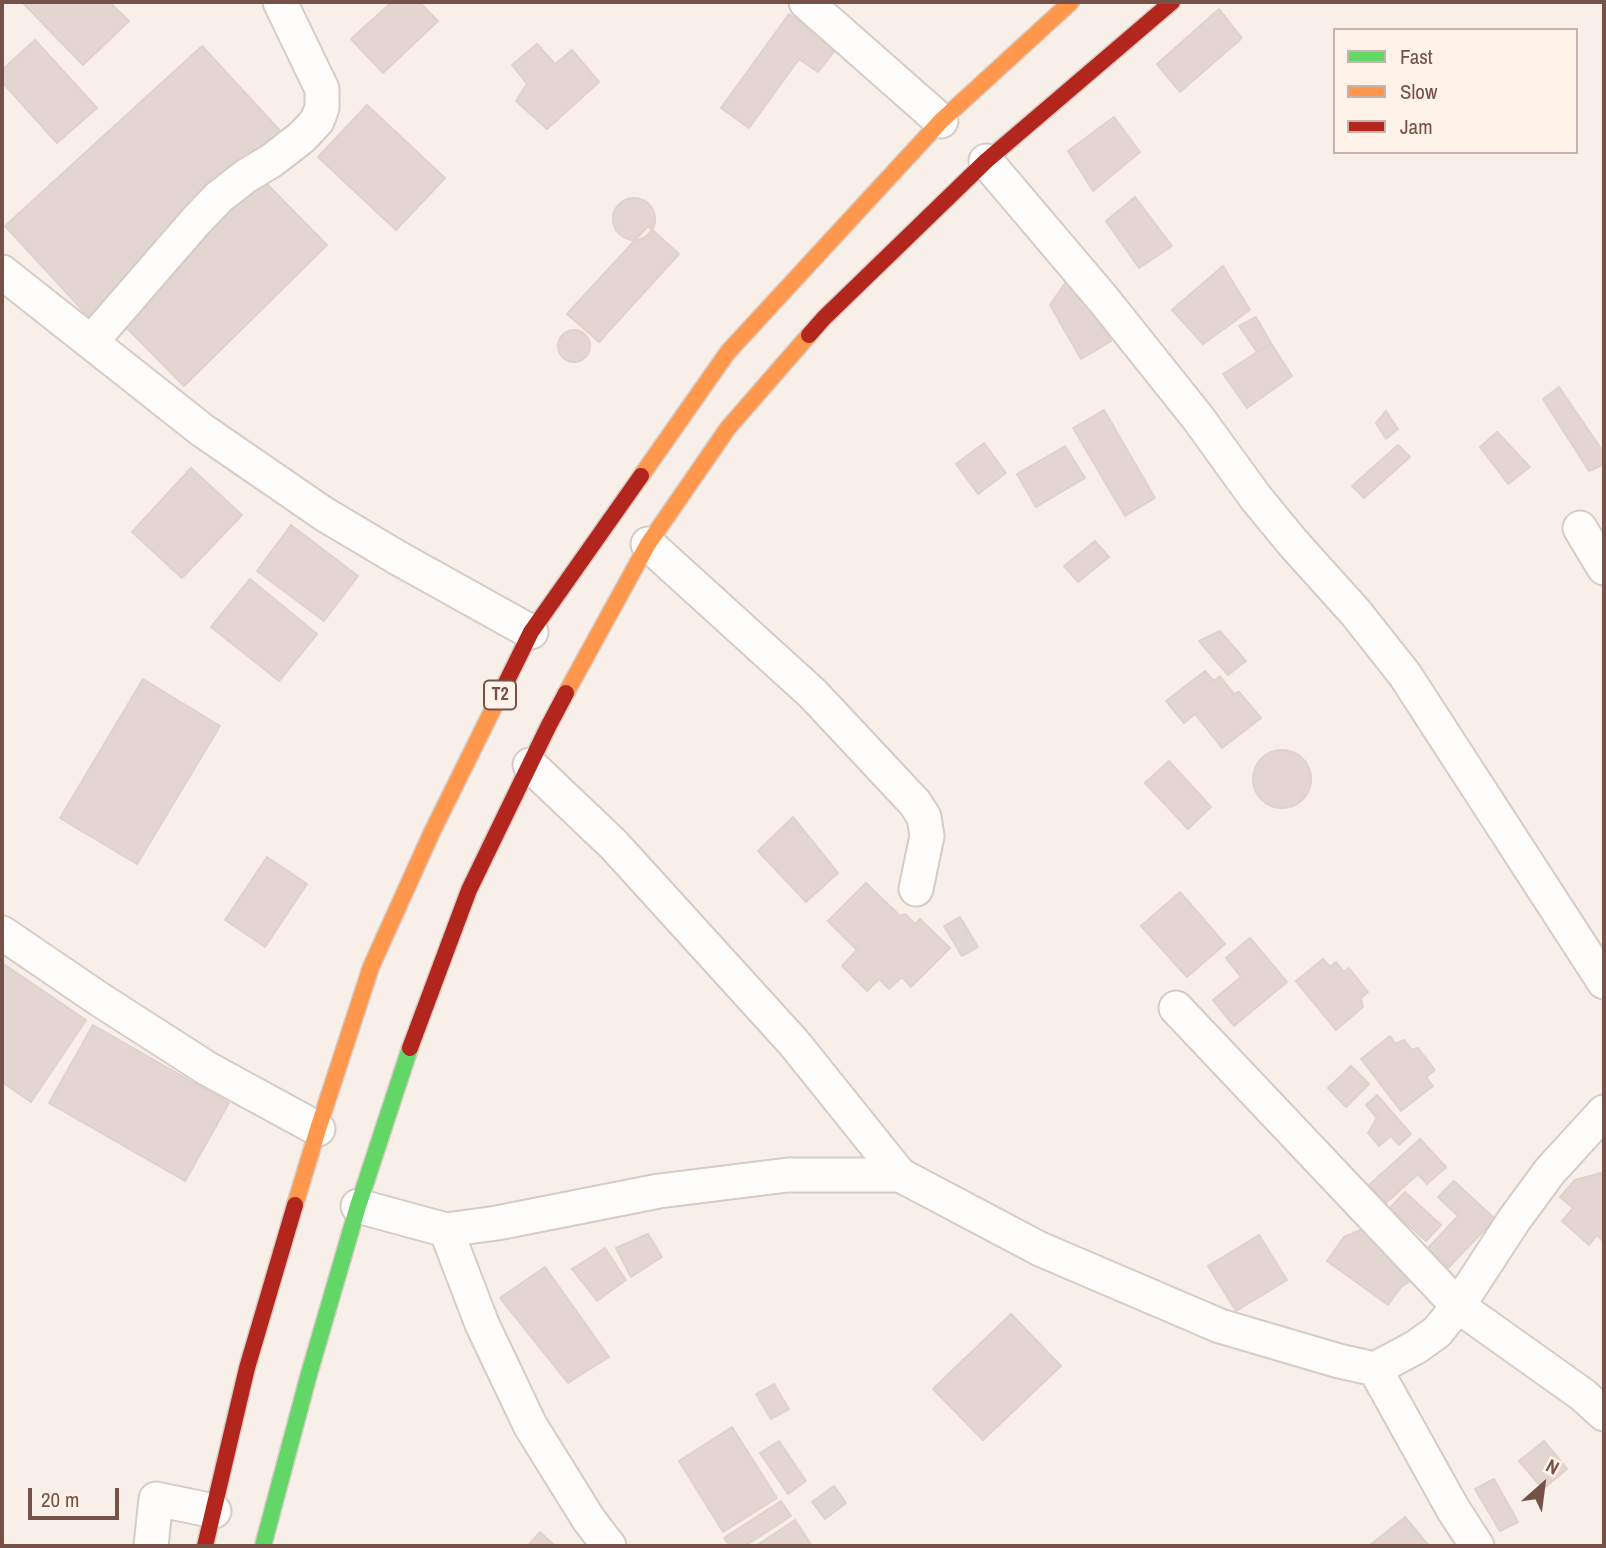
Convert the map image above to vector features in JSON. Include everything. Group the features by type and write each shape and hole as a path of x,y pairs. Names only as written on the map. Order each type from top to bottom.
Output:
{"main road":[{"name":"T2","path":"205,1546 247,1368 318,1129 371,967 432,832 531,632 728,352 941,121 1071,2"},
{"path":"262,1546 312,1361 358,1206 402,1071 469,890 548,727 649,544 728,428 824,318 986,161 1172,2"}],"street":[{"path":"91,342 219,197 292,145 317,121 322,108 321,89 280,2"},
{"path":"806,2 941,121"},
{"path":"986,161 1103,299 1198,418 1256,498 1356,613 1405,676 1604,982"},
{"path":"2,272 202,429 324,514 531,632"},
{"path":"1580,528 1604,568"},
{"path":"649,544 813,694 915,803 924,817 927,836 915,889"},
{"path":"530,765 614,845 785,1033 900,1175 1040,1249 1220,1326 1375,1369 1416,1347 1437,1332 1458,1306 1514,1220 1550,1171 1604,1112"},
{"path":"2,933 208,1069 318,1129"},
{"path":"1176,1008 1458,1306 1583,1395 1604,1414"},
{"path":"358,1206 446,1230 497,1223 672,1189 788,1175 900,1175"},
{"path":"446,1230 482,1324 530,1425 589,1520 609,1546"},
{"path":"1375,1369 1453,1509 1477,1546"},
{"path":"151,1546 156,1499 214,1511"}],"building":[{"path":"22,2 109,2 129,21 83,65"},
{"path":"392,2 419,2 438,21 383,73 351,39"},
{"path":"1219,9 1242,38 1180,92 1157,64"},
{"path":"789,14 837,48 818,72 799,59 749,128 721,108"},
{"path":"35,40 97,108 57,143 2,82 2,70"},
{"path":"537,44 555,64 572,50 599,82 547,129 516,101 527,84 512,65"},
{"path":"202,46 296,148 99,328 5,226"},
{"path":"367,105 445,178 396,230 318,157"},
{"path":"1114,117 1140,152 1093,191 1068,151"},
{"path":"258,175 327,245 184,386 114,315"},
{"path":"1135,197 1172,246 1139,268 1106,221"},
{"path":"634,198 649,204 655,219 649,234 634,240 619,234 613,219 619,204"},
{"path":"648,226 679,254 599,342 567,314"},
{"path":"1223,266 1250,310 1203,344 1172,310"},
{"path":"1072,273 1111,341 1081,359 1050,305"},
{"path":"1256,317 1271,343 1257,352 1239,326"},
{"path":"574,330 586,334 590,346 586,358 574,362 562,358 558,346 562,334"},
{"path":"1271,343 1292,376 1247,408 1223,374"},
{"path":"1559,387 1604,453 1604,464 1589,471 1543,399"},
{"path":"1104,410 1155,498 1125,516 1073,428"},
{"path":"1386,411 1398,429 1386,439 1376,423"},
{"path":"1497,432 1530,467 1508,484 1480,447"},
{"path":"984,443 1006,473 978,494 956,464"},
{"path":"1398,445 1410,457 1364,498 1352,486"},
{"path":"1065,446 1085,478 1036,507 1017,474"},
{"path":"191,468 242,515 182,578 132,532"},
{"path":"291,525 358,576 324,621 257,571"},
{"path":"1095,541 1109,557 1078,582 1064,566"},
{"path":"250,579 317,634 279,681 211,627"},
{"path":"1220,631 1246,661 1228,675 1199,641"},
{"path":"1205,671 1214,681 1220,676 1234,694 1239,692 1261,718 1222,748 1195,714 1184,723 1166,701"},
{"path":"143,679 220,726 137,864 60,818"},
{"path":"1282,750 1293,752 1306,763 1311,779 1309,790 1298,803 1282,808 1271,806 1258,795 1253,779 1255,768 1266,755"},
{"path":"1169,761 1211,807 1188,829 1145,783"},
{"path":"793,817 838,873 806,902 758,851"},
{"path":"267,857 307,884 265,947 225,920"},
{"path":"866,883 900,916 905,914 915,924 920,919 950,948 911,987 902,977 889,989 879,979 867,991 842,966 857,950 828,921"},
{"path":"1180,892 1225,944 1187,977 1141,926"},
{"path":"960,917 978,947 962,956 944,926"},
{"path":"1250,938 1287,982 1234,1026 1213,1000 1241,977 1226,958"},
{"path":"1323,959 1330,967 1336,962 1344,972 1349,968 1368,992 1361,998 1363,1007 1336,1030 1296,981"},
{"path":"2,963 86,1020 31,1102 2,1082"},
{"path":"93,1025 229,1103 185,1181 49,1103"},
{"path":"1390,1036 1395,1044 1404,1040 1412,1050 1418,1048 1435,1070 1426,1077 1433,1086 1401,1111 1361,1059"},
{"path":"1351,1066 1369,1084 1346,1107 1328,1088"},
{"path":"1377,1095 1411,1134 1399,1145 1391,1136 1379,1146 1368,1133 1377,1118 1366,1105"},
{"path":"1420,1139 1446,1167 1427,1184 1418,1174 1386,1203 1369,1185"},
{"path":"1601,1173 1604,1176 1604,1242 1597,1235 1589,1245 1562,1221 1573,1208 1560,1197 1575,1180"},
{"path":"1454,1181 1495,1219 1448,1268 1427,1249 1458,1216 1438,1197"},
{"path":"1405,1192 1441,1225 1426,1241 1390,1208"},
{"path":"1368,1227 1420,1275 1401,1287 1388,1305 1327,1261 1344,1237"},
{"path":"648,1234 662,1257 631,1277 616,1248"},
{"path":"1259,1235 1287,1280 1236,1311 1208,1266"},
{"path":"605,1248 626,1280 597,1301 572,1269"},
{"path":"545,1267 609,1357 568,1383 500,1298"},
{"path":"1011,1314 1061,1366 983,1440 933,1389"},
{"path":"774,1384 789,1409 771,1419 756,1394"},
{"path":"732,1427 777,1498 723,1532 679,1461"},
{"path":"779,1441 806,1481 788,1494 760,1453"},
{"path":"1544,1441 1567,1469 1543,1489 1519,1461"},
{"path":"1494,1479 1518,1522 1500,1531 1475,1489"},
{"path":"834,1486 846,1503 825,1519 812,1502"},
{"path":"781,1501 791,1516 745,1546 730,1546 724,1538"},
{"path":"1405,1517 1429,1546 1369,1546"},
{"path":"795,1520 812,1546 756,1546"},
{"path":"540,1532 555,1546 528,1546"}],"traffic: fast":[{"path":"263,1546 358,1206 410,1048"}],"traffic: slow":[{"path":"641,476 728,352 941,121 1071,2"},
{"path":"566,693 648,544 728,428 809,335"},
{"path":"295,1205 371,967 432,832 498,699"}],"traffic: jam":[{"path":"809,335 986,161 1172,2"},
{"path":"498,699 531,632 641,476"},
{"path":"410,1048 469,890 566,693"},
{"path":"205,1546 247,1368 295,1205"}]}
